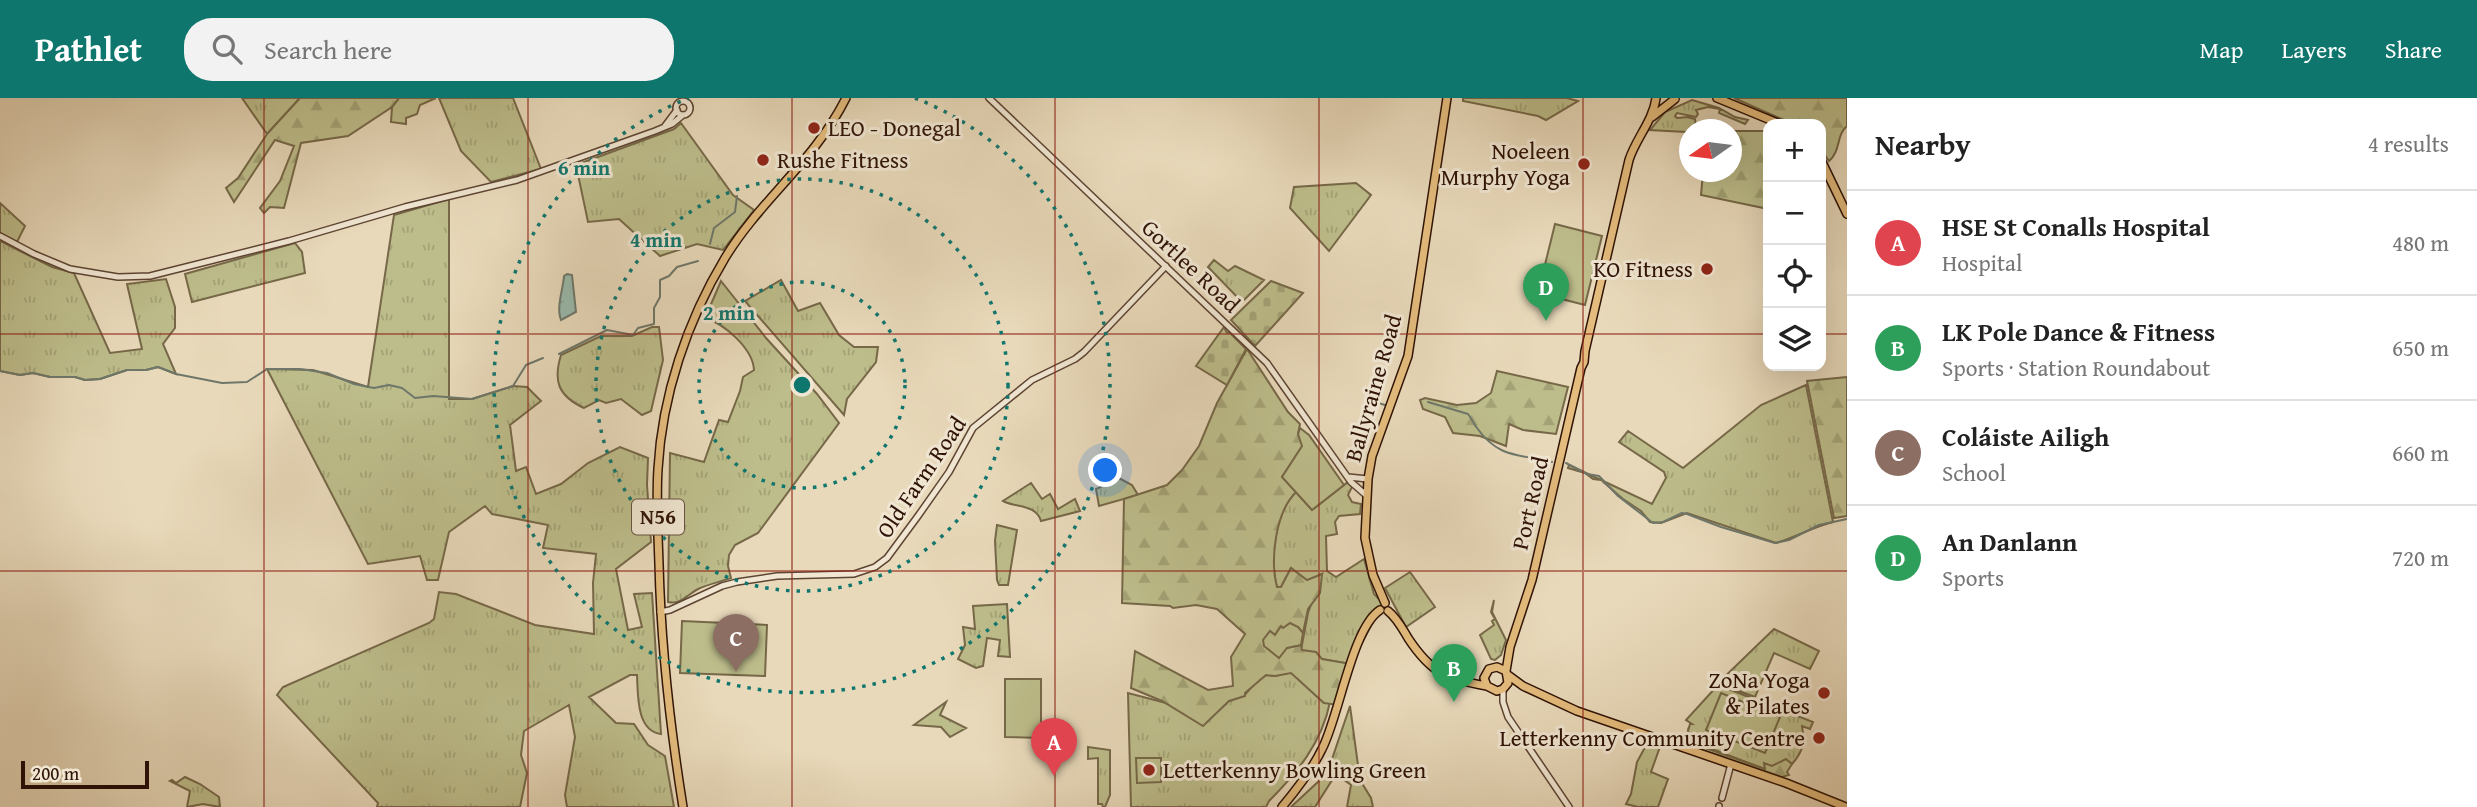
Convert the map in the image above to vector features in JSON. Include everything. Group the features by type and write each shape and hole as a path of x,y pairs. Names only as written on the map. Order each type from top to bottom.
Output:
{"main road":[{"name":"N56","path":"683,807 669,713 660,612 658,465 664,424 682,351 698,308 730,251 822,139 846,98"},
{"name":"Ballyraine Road","path":"1447,98 1408,356 1372,456 1366,495 1365,538 1384,608 1428,665 1446,677 1486,686"},
{"path":"1649,120 1656,98"},
{"path":"1664,98 1677,99"},
{"path":"1717,98 1768,119"},
{"path":"1649,120 1677,99"},
{"name":"Port Road","path":"1507,673 1510,647 1532,580 1582,354 1585,351 1629,160 1633,146 1649,120"},
{"path":"1826,170 1847,214"},
{"path":"1282,807 1323,748 1357,646 1366,627 1384,608"},
{"name":"Port Road","path":"1497,667 1510,647"},
{"path":"1465,681 1475,680 1489,669 1497,667 1523,686 1577,711 1845,805"},
{"path":"1505,687 1507,673"},
{"path":"1485,674 1486,686 1494,691 1523,686"}],"street":[{"name":"Gortlee Road","path":"989,98 1267,363 1348,477 1358,490 1366,495"},
{"path":"0,236 70,269 118,277 149,276 289,242 405,206 517,180 663,128 672,124 689,111 690,100 680,102 672,119 663,128"},
{"path":"677,110 683,115"},
{"name":"Old Farm Road","path":"660,612 737,582 777,576 854,574 875,567 887,558 918,516 949,472 973,428 1032,380 1084,352 1166,266"},
{"path":"1348,477 1368,479"},
{"path":"1505,687 1503,702 1508,717 1569,807"},
{"path":"1722,798 1731,764"}],"green space":[{"path":"242,98 300,98 267,134"},
{"path":"300,98 399,98 392,107 348,136 301,143 284,208 270,207 264,213 260,208 280,181 294,146 275,140 234,202 226,188 238,178 267,134"},
{"path":"399,98 436,98 420,105 417,114 406,118 406,124 391,122 392,107"},
{"path":"439,98 513,98 541,169 491,182 461,151"},
{"path":"1463,98 1567,98 1578,101 1546,120 1538,116 1463,101"},
{"path":"1734,98 1847,98 1847,126 1829,161 1826,157 1826,119 1782,119"},
{"path":"1692,100 1719,108 1735,117 1748,120 1745,124 1742,119 1733,119 1719,113 1720,109 1708,107 1696,110 1696,117 1677,113 1677,118 1695,119 1679,119 1679,132 1650,130 1665,112"},
{"path":"681,123 733,195 754,210 723,250 697,244 660,256 619,219 588,222 576,165 674,129"},
{"path":"1742,131 1763,131 1763,208 1701,195 1702,182 1742,182"},
{"path":"1356,183 1371,195 1329,251 1290,208 1294,187"},
{"path":"449,199 449,399 472,399 513,386 527,387 541,401 510,425 516,471 526,467 536,494 561,484 588,463 620,447 648,458 651,542 616,569 628,630 642,627 634,594 652,593 661,734 647,726 643,719 638,701 637,675 630,675 589,697 616,723 634,724 648,745 665,756 674,807 567,807 565,795 575,737 569,705 524,731 521,755 527,773 520,807 377,807 378,803 277,695 283,687 429,623 434,619 439,592 456,594 535,625 594,634 593,583 596,554 543,548 548,525 492,514 485,506 449,532 438,580 427,580 420,556 368,564 267,369 313,370 368,387 394,215"},
{"path":"0,203 25,226 17,242 0,233"},
{"path":"1555,224 1602,236 1585,305 1538,293"},
{"path":"0,241 52,267 74,273 110,353 142,349 127,284 166,279 175,307 175,328 163,344 176,374 158,367 127,370 100,379 85,380 0,371"},
{"path":"295,243 302,252 305,273 192,302 185,274"},
{"path":"1214,260 1228,271 1235,266 1264,280 1242,302 1208,267"},
{"path":"781,280 798,311 820,303 839,335 854,347 878,347 876,362 847,399 844,415 745,301"},
{"path":"721,281 839,423 758,533 735,545 729,555 731,578 698,589 681,601 673,603 668,602 670,453 704,462 719,420 728,422 743,377 754,370 749,354 737,338 705,318"},
{"path":"1271,281 1303,293 1255,346 1231,320"},
{"path":"652,327 659,327 663,360 651,411 642,415 621,399 606,403 599,400 584,408 563,393 558,380 561,355 601,336 632,336"},
{"path":"1224,327 1227,333 1246,349 1227,385 1196,366"},
{"path":"1247,349 1288,412 1300,424 1298,434 1303,446 1282,477 1296,492 1283,512 1276,537 1274,564 1277,587 1281,587 1291,568 1307,580 1322,574 1320,593 1308,609 1303,633 1298,627 1283,628 1275,635 1270,631 1287,648 1301,645 1302,650 1316,652 1322,659 1351,664 1339,705 1324,703 1291,673 1266,675 1245,693 1245,696 1229,701 1203,726 1162,701 1131,688 1135,651 1208,690 1233,686 1231,657 1245,634 1217,609 1196,605 1173,608 1122,603 1124,499 1167,485 1182,470 1199,446 1217,403"},
{"path":"1497,371 1568,387 1556,434 1523,430 1509,424 1506,446 1480,436 1453,433 1445,417 1423,409 1420,400 1425,398 1457,405 1476,403 1491,393"},
{"path":"1847,377 1847,516 1834,518 1807,381"},
{"path":"1806,385 1833,522 1776,543 1687,513 1661,523 1650,522 1641,511 1601,480 1652,504 1666,478 1664,472 1619,442 1628,431 1683,468 1761,405"},
{"path":"1300,428 1309,435 1344,485 1312,510 1282,477 1302,446 1298,434"},
{"path":"1569,465 1601,480 1568,468"},
{"path":"1115,476 1132,485 1138,495 1099,506 1096,489"},
{"path":"1348,482 1352,487 1348,495 1352,502 1361,504 1360,514 1339,516 1335,522 1337,534 1326,536 1327,571 1336,577 1364,559 1374,594 1383,603 1351,664 1321,659 1301,650 1308,613 1322,574 1307,581 1291,568 1281,587 1277,588 1274,564 1278,524 1296,492 1312,510"},
{"path":"1031,483 1042,499 1050,494 1058,509 1075,499 1080,511 1041,521 1030,509 1003,501"},
{"path":"997,525 1017,530 1008,585 999,585 997,580"},
{"path":"1410,572 1435,607 1406,627 1385,588"},
{"path":"1494,600 1492,612 1506,640 1501,655 1495,660 1491,659 1480,635 1494,625 1492,621 1495,619 1491,612"},
{"path":"1007,604 1010,657 998,656 1000,640 987,638 983,666 976,668 958,659 965,645 963,627 975,629 973,606"},
{"path":"682,621 767,625 765,676 680,673"},
{"path":"1290,623 1303,633 1301,645 1287,648 1279,658 1264,646 1263,640 1270,631 1275,635 1281,626 1283,628"},
{"path":"1774,629 1819,651 1810,669 1774,653 1755,697 1718,683"},
{"path":"1291,672 1324,703 1330,702 1315,743 1266,807 1131,807 1128,693 1166,703 1206,721 1229,701 1244,696 1266,675"},
{"path":"1005,679 1041,679 1041,738 1005,737"},
{"path":"1718,685 1813,722 1810,729 1802,726 1802,746 1792,764 1786,760 1767,770 1691,741 1688,731 1692,724 1686,720"},
{"path":"1721,693 1780,717 1765,753 1706,730"},
{"path":"946,702 940,715 966,728 950,737 941,727 914,725"},
{"path":"1350,706 1360,780 1371,798 1373,807 1347,807 1351,785 1336,774 1315,807 1291,807 1320,780 1332,759"},
{"path":"1688,731 1691,741 1697,745 1765,769 1764,763 1772,766 1786,759 1792,764 1787,772 1789,775 1782,777 1685,744"},
{"path":"1649,740 1661,744 1651,772 1668,779 1658,807 1626,804 1631,794 1637,762"},
{"path":"1088,747 1110,750 1110,795 1105,807 1098,804 1098,758 1088,759"},
{"name":"Letterkenny Bowling Green","path":"1136,758 1161,758 1161,782 1137,783"},
{"path":"185,777 219,797 220,807 203,804 187,807 190,791 170,781 176,783"}],"water":[{"path":"572,275 576,312 561,320 559,304 564,276"}],"waterway":[{"path":"710,244 714,228 735,212 737,196"},
{"path":"559,354 607,330 633,335 638,328 654,324 654,308 660,297 660,280 669,276 677,267 698,261"},
{"path":"0,371 85,380 100,379 127,370 158,367 176,374 222,383 247,382 267,369 300,369 327,373 354,384 374,388 389,385 402,388 415,398 433,396 472,399 513,386 526,365 543,358"},
{"path":"1366,399 1385,405"},
{"path":"1428,402 1468,414 1485,438 1502,450 1552,462"},
{"path":"1566,463 1587,474 1599,476 1618,496 1653,523 1663,522 1682,513 1775,543 1789,540 1819,525 1847,519"}],"place":[{"name":"LEO - Donegal","path":"814,128"},
{"name":"Rushe Fitness","path":"763,160"},
{"name":"Noeleen Murphy Yoga","path":"1584,164"},
{"name":"KO Fitness","path":"1707,269"},
{"name":"An Danlann","path":"1546,321"},
{"name":"Coláiste Ailigh","path":"736,672"},
{"name":"ZoNa Yoga & Pilates","path":"1824,693"},
{"name":"LK Pole Dance & Fitness","path":"1454,702"},
{"name":"Letterkenny Community Centre","path":"1819,738"},
{"name":"Letterkenny Bowling Green","path":"1149,770"},
{"name":"HSE St Conalls Hospital","path":"1054,776"}]}
